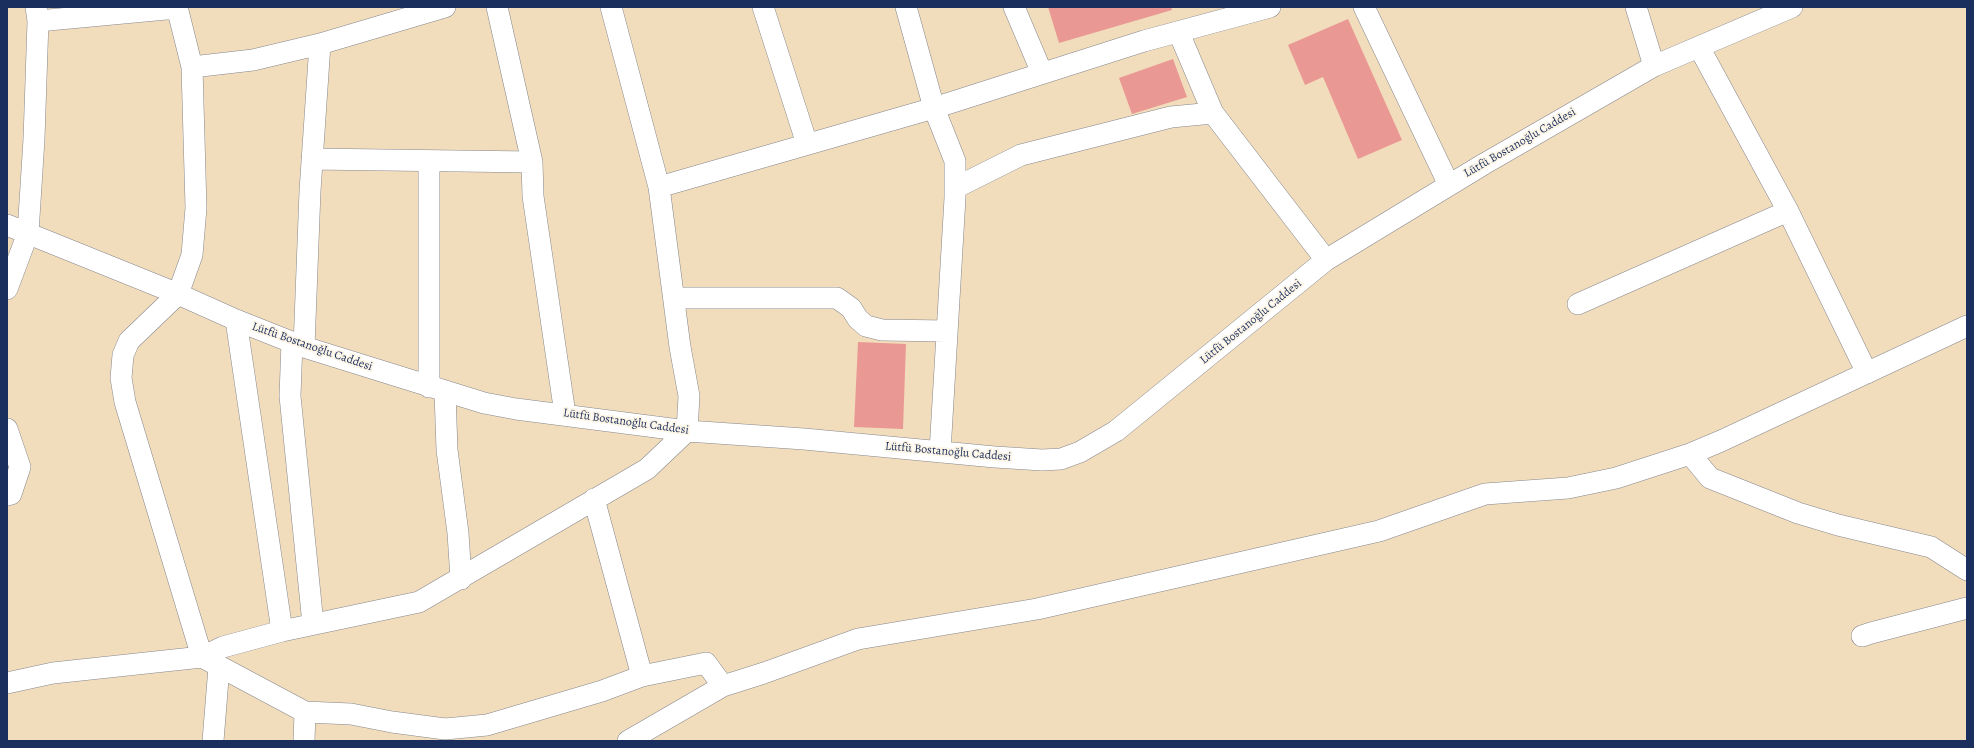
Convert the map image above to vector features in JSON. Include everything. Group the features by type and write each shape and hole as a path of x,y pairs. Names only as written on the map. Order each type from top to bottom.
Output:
{"street":[{"path":"7,289 28,233 34,139 37,14 177,7 192,67 196,208 192,255 178,294 129,341 123,355 121,378 125,402 210,662 213,741"},
{"path":"192,67 253,60 320,44 445,7"},
{"path":"497,7 532,162 533,196 565,414"},
{"path":"210,662 223,646 313,624 419,602 647,469 687,431 689,396 659,187 611,7"},
{"path":"763,7 807,144"},
{"path":"906,7 934,108 955,161 955,188 940,452"},
{"path":"1014,7 1042,73"},
{"path":"659,187 934,108 1144,42 1270,7"},
{"path":"1364,7 1449,185"},
{"path":"1636,7 1654,66"},
{"name":"Lütfü Bostanoğlu Caddesi","path":"7,225 178,294 236,320 298,345 484,403 516,409 565,414 687,431 804,439 1042,460 1061,458 1080,452 1096,444 1132,420 1326,260 1449,185 1654,66 1792,7"},
{"path":"1179,33 1213,113 1326,260"},
{"path":"313,624 290,396 298,345 320,44"},
{"path":"1699,47 1788,211 1867,373"},
{"path":"955,188 1021,155 1171,117 1213,113"},
{"path":"312,159 532,162"},
{"path":"429,161 437,389 458,533 461,578"},
{"path":"1578,304 1788,211"},
{"path":"674,298 837,298 851,308 858,319 866,326 882,330 947,331"},
{"path":"236,320 282,631"},
{"path":"628,741 723,686 764,673 858,639 1037,609 1379,531 1485,494 1568,488 1616,478 1690,454 1721,441 1967,326"},
{"path":"7,429 20,467 11,494 7,495"},
{"path":"1690,454 1710,478 1798,513 1838,525 1931,547 1967,570"},
{"path":"594,499 642,676"},
{"path":"1862,636 1967,608"},
{"path":"7,683 53,674 210,662 305,712 351,714 392,722 445,729 487,725 602,691 642,676 706,663 723,686"},
{"path":"304,741 305,712"}],"building":[{"path":"1048,7 1171,7 1172,10 1059,43"},
{"path":"1348,19 1402,140 1358,159 1323,77 1305,85 1288,45"},
{"path":"1173,59 1187,97 1132,114 1119,78"},
{"path":"858,342 906,344 903,429 854,427"}]}
